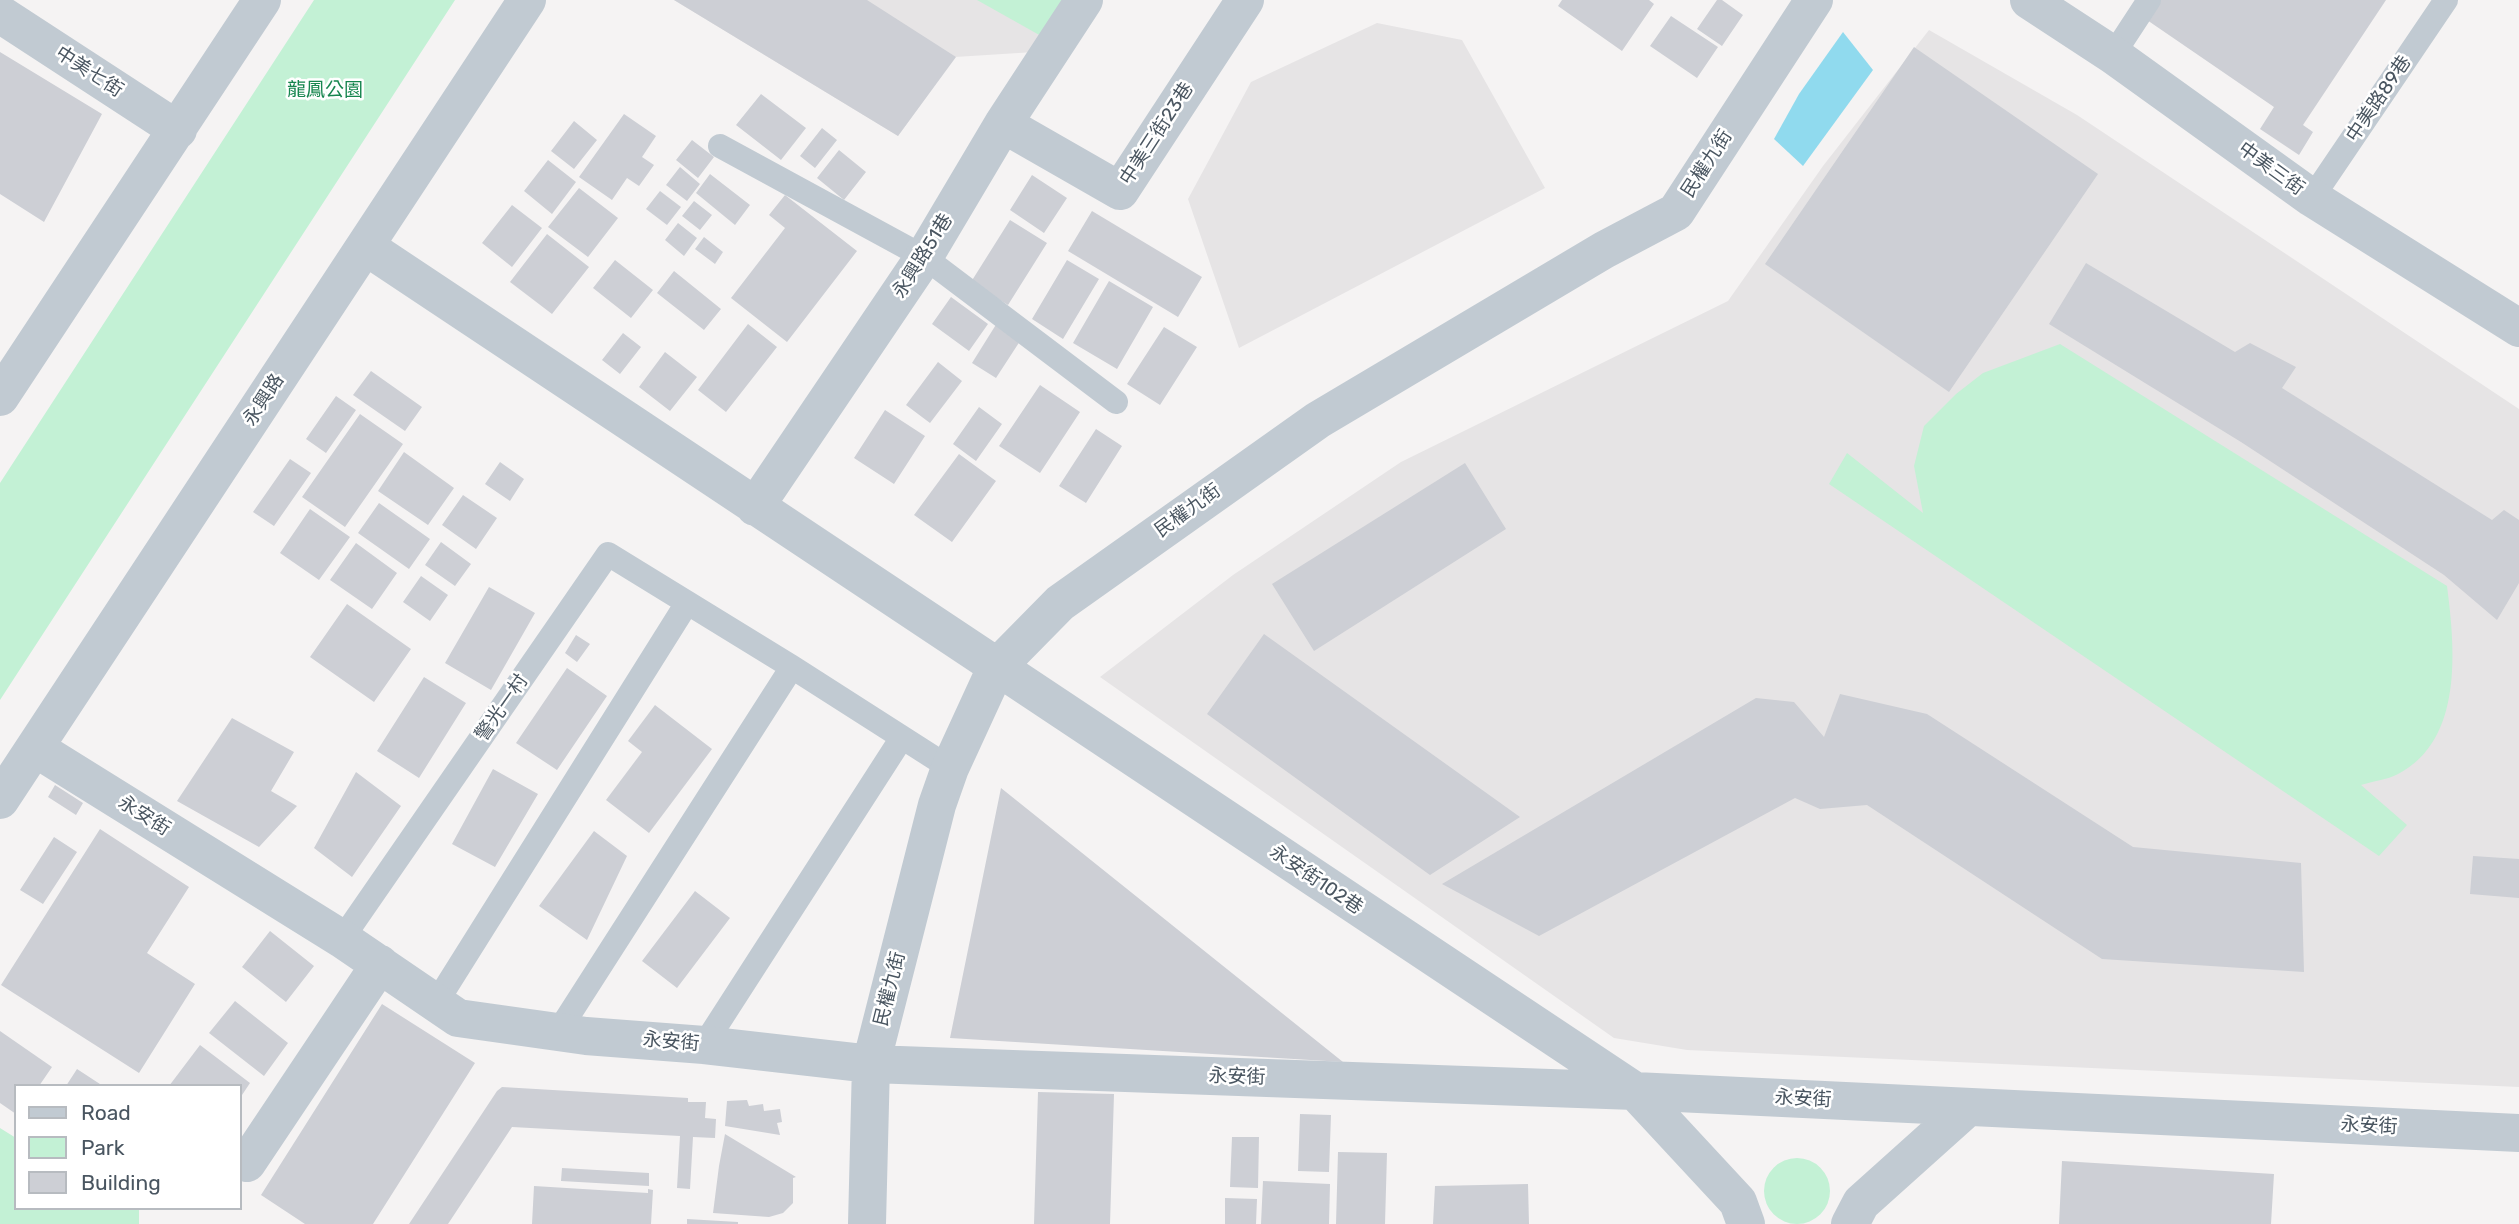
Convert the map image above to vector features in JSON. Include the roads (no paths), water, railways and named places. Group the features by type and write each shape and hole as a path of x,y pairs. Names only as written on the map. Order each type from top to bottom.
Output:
{"street":[{"path":"0,397 262,0"},
{"name":"永興路","path":"0,800 527,0"},
{"name":"永興路51巷","path":"755,507 924,257 1003,124 1084,0"},
{"name":"中美三街23巷","path":"1003,124 1120,191 1245,0"},
{"name":"民權九街","path":"867,1224 871,1064 937,805 950,768 996,668 1059,603 1318,420 1604,250 1676,212 1814,0"},
{"name":"中美三街","path":"2029,0 2113,55 2312,198 2519,328"},
{"name":"中美七街","path":"0,14 178,130"},
{"path":"365,246 996,668"},
{"name":"永安街102巷","path":"996,668 1636,1091 1738,1202 1746,1224"},
{"name":"永安街","path":"35,748 342,939 458,1018 558,1032 871,1064 1636,1091 2519,1133"},
{"path":"247,1163 380,964"},
{"path":"1850,1224 1861,1203 1968,1107"}],"lane":[{"path":"2113,55 2149,0"},
{"name":"中美路89巷","path":"2312,198 2446,0"},
{"path":"720,146 924,257 1115,402"},
{"name":"警光一村","path":"342,939 608,554 950,768"},
{"path":"436,1003 687,603"},
{"path":"558,1032 792,667"},
{"path":"704,1045 901,739"}],"water":[{"path":"1843,32 1873,70 1803,166 1774,139 1799,94"}],"park label":[{"name":"龍鳳公園","path":"325,91"}]}
